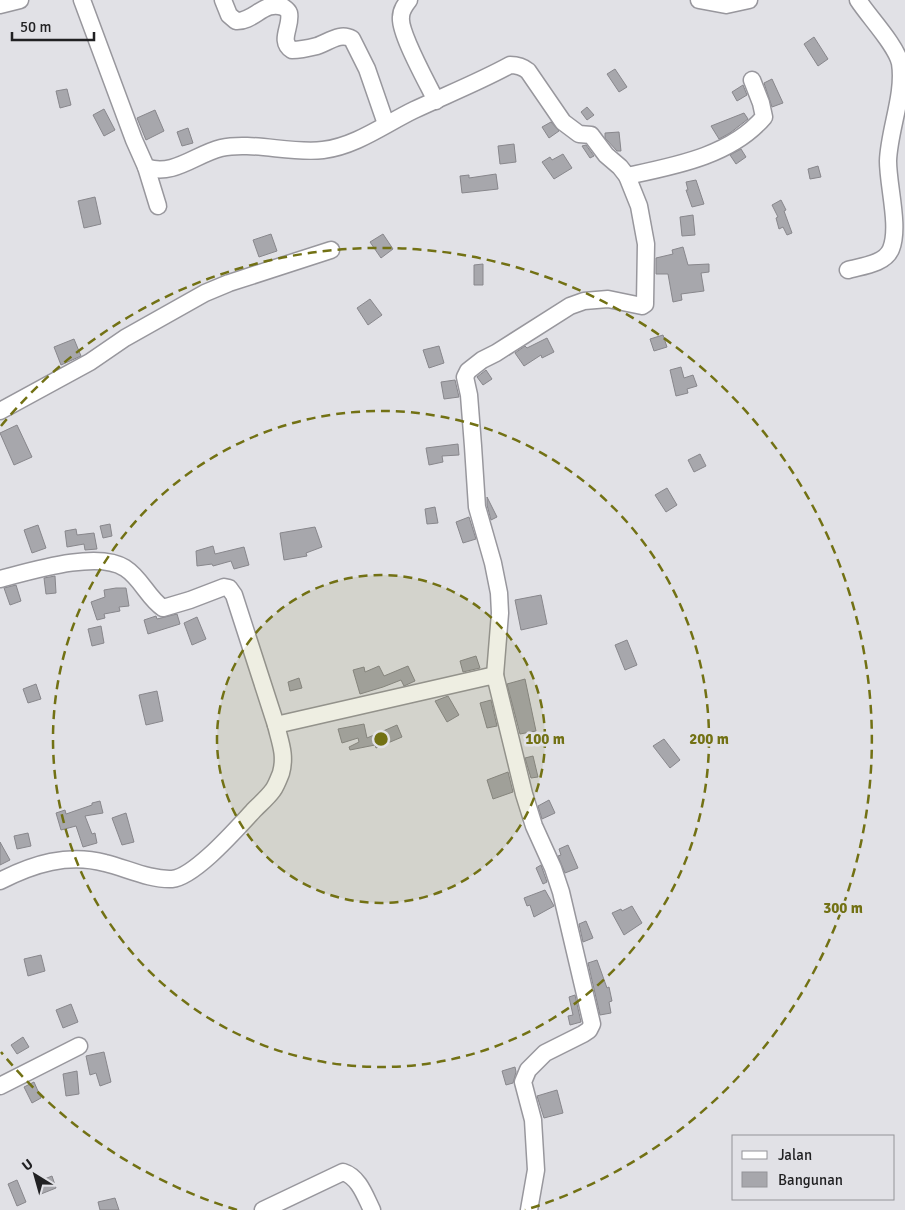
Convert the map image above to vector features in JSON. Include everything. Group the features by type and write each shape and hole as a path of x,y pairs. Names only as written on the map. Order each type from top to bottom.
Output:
{"street":[{"path":"0,5 20,0"},
{"path":"82,0 134,140 146,167 158,206"},
{"path":"223,0 230,17 236,21 244,20 266,6 276,4 285,8 289,15 286,41 287,46 292,50 318,46 342,36 352,39 367,70 386,124"},
{"path":"409,0 401,16 402,32 436,101"},
{"path":"698,0 726,5 749,0"},
{"path":"848,270 876,263 891,249 894,231 888,160 902,73 900,61 892,46 858,0"},
{"path":"146,167 159,170 170,168 214,150 232,146 308,151 339,147 510,65 521,66 528,71 563,122 579,134 591,135 606,155 627,176 639,206 646,244 646,304 642,306 608,299 584,301 570,306 482,360 468,370 465,377 469,395 477,507 493,563 499,593 500,614 495,675 524,794 534,826 553,868 560,892 592,1024 589,1030 583,1034 545,1053 528,1070 525,1076 523,1082 533,1120 536,1170 529,1210"},
{"path":"627,176 677,165 699,157 727,146 753,129 764,117 752,80"},
{"path":"0,411 90,362 125,338 205,293 229,283 331,250"},
{"path":"0,579 43,569 85,562 106,561 117,564 133,575 162,608 224,587 229,588 234,596 284,755 281,773 274,790 203,862 188,872 172,879 134,872 104,862 68,859 26,868 0,881"},
{"path":"276,725 495,675"},
{"path":"0,1086 79,1046"},
{"path":"263,1210 343,1172 351,1175 363,1192 372,1210"}],"building":[{"path":"814,37 828,59 818,66 804,44"},
{"path":"615,69 627,87 619,92 607,74"},
{"path":"772,79 783,103 772,107 764,83"},
{"path":"743,85 747,95 737,101 732,92"},
{"path":"67,89 71,105 60,108 56,91"},
{"path":"587,107 594,115 587,120 581,112"},
{"path":"104,109 115,130 104,136 93,115"},
{"path":"155,110 164,131 146,140 137,118"},
{"path":"744,113 748,119 719,139 711,126"},
{"path":"551,122 559,131 549,138 542,127"},
{"path":"188,128 193,143 182,146 177,132"},
{"path":"619,132 621,151 617,151 605,138 605,133"},
{"path":"514,144 516,162 500,164 498,146"},
{"path":"586,145 594,156 590,158 582,146"},
{"path":"741,149 746,157 736,164 730,155"},
{"path":"563,154 572,168 554,179 542,162 550,157 552,160"},
{"path":"818,166 821,177 810,179 808,169"},
{"path":"496,174 498,189 462,193 460,176 469,175 469,178"},
{"path":"696,180 704,204 692,207 686,190 688,190 686,182"},
{"path":"95,197 101,224 84,228 78,201"},
{"path":"781,200 786,210 784,211 792,233 787,235 783,227 779,229 776,218 778,217 772,205"},
{"path":"693,215 695,235 682,236 680,217"},
{"path":"271,234 277,251 259,257 253,240"},
{"path":"383,234 393,249 381,258 370,242"},
{"path":"683,247 688,265 709,264 709,272 701,273 704,291 681,294 682,300 673,302 668,274 656,274 656,258 673,254 672,250"},
{"path":"483,264 483,285 474,285 474,265"},
{"path":"370,299 382,315 368,325 357,308"},
{"path":"663,335 667,347 654,351 650,339"},
{"path":"547,338 554,352 542,358 541,355 524,366 515,353 525,346 527,348"},
{"path":"74,339 81,356 61,365 54,347"},
{"path":"439,346 444,363 429,368 423,350"},
{"path":"681,367 684,378 693,375 697,386 687,389 688,393 676,396 670,370"},
{"path":"486,370 492,379 483,385 477,377"},
{"path":"455,380 459,397 444,399 441,382"},
{"path":"17,425 32,457 14,465 0,433"},
{"path":"458,444 459,455 442,456 443,462 429,465 426,448"},
{"path":"700,454 706,466 694,472 688,460"},
{"path":"667,488 677,505 666,512 655,495"},
{"path":"487,497 497,517 491,520 487,505"},
{"path":"435,507 438,523 427,524 425,509"},
{"path":"469,517 476,539 463,543 456,522"},
{"path":"110,524 112,536 103,538 100,526"},
{"path":"38,525 46,548 32,553 24,530"},
{"path":"315,527 322,547 306,553 307,556 284,560 280,533"},
{"path":"76,529 77,535 94,533 97,549 85,550 84,544 67,547 65,531"},
{"path":"213,546 215,554 244,547 249,565 234,569 231,561 213,566 212,564 197,566 196,551"},
{"path":"55,576 56,593 46,594 44,578"},
{"path":"16,585 21,601 10,605 4,588"},
{"path":"126,588 129,606 119,607 120,611 104,614 105,618 97,620 91,602 105,597 104,590"},
{"path":"541,595 547,624 521,630 515,600"},
{"path":"177,614 180,624 148,634 144,620 156,616 157,619"},
{"path":"197,617 206,639 192,645 184,623"},
{"path":"101,626 104,643 92,646 88,629"},
{"path":"627,640 637,665 625,670 615,645"},
{"path":"476,656 480,668 463,672 460,661"},
{"path":"379,666 384,676 408,666 415,681 404,686 401,680 360,694 353,670 364,667 365,672"},
{"path":"299,678 302,688 290,691 288,682"},
{"path":"525,679 536,731 520,734 507,684"},
{"path":"36,684 41,699 28,703 23,689"},
{"path":"157,691 163,721 146,725 139,695"},
{"path":"448,696 459,715 447,722 435,701"},
{"path":"491,700 497,726 487,728 480,703"},
{"path":"364,724 367,738 397,725 402,737 376,748 375,745 350,750 349,747 359,742 358,738 342,743 338,729"},
{"path":"664,739 680,760 670,768 653,746"},
{"path":"533,756 538,777 531,778 525,758"},
{"path":"508,772 513,792 493,799 487,780"},
{"path":"549,800 555,813 542,819 538,806"},
{"path":"100,801 103,813 85,816 92,834 95,833 97,843 83,847 76,826 61,830 56,813 65,810 66,814"},
{"path":"126,813 134,842 122,845 112,818"},
{"path":"28,833 31,846 17,849 14,836"},
{"path":"0,842 10,860 0,865"},
{"path":"568,845 578,868 565,873 558,856 561,855 559,849"},
{"path":"541,865 547,882 543,884 536,868"},
{"path":"545,890 554,906 534,917 530,905 527,906 524,898"},
{"path":"632,906 642,923 624,935 612,913"},
{"path":"586,921 593,938 583,942 579,924"},
{"path":"41,955 45,971 28,976 24,959"},
{"path":"597,960 607,988 609,987 612,1001 609,1002 611,1013 600,1015 588,963"},
{"path":"575,995 581,1022 570,1025 568,1016 573,1015 569,997"},
{"path":"71,1004 78,1022 63,1028 56,1010"},
{"path":"23,1037 29,1047 17,1054 11,1045"},
{"path":"104,1052 111,1082 100,1086 96,1073 90,1075 86,1056"},
{"path":"515,1067 516,1072 513,1083 506,1085 502,1071"},
{"path":"77,1071 79,1094 66,1096 63,1074"},
{"path":"34,1082 41,1098 32,1103 24,1087"},
{"path":"557,1090 563,1113 544,1118 537,1096"},
{"path":"52,1176 56,1188 41,1194 37,1182"},
{"path":"17,1180 26,1202 17,1206 8,1184"},
{"path":"115,1198 119,1210 100,1210 98,1202"}]}
